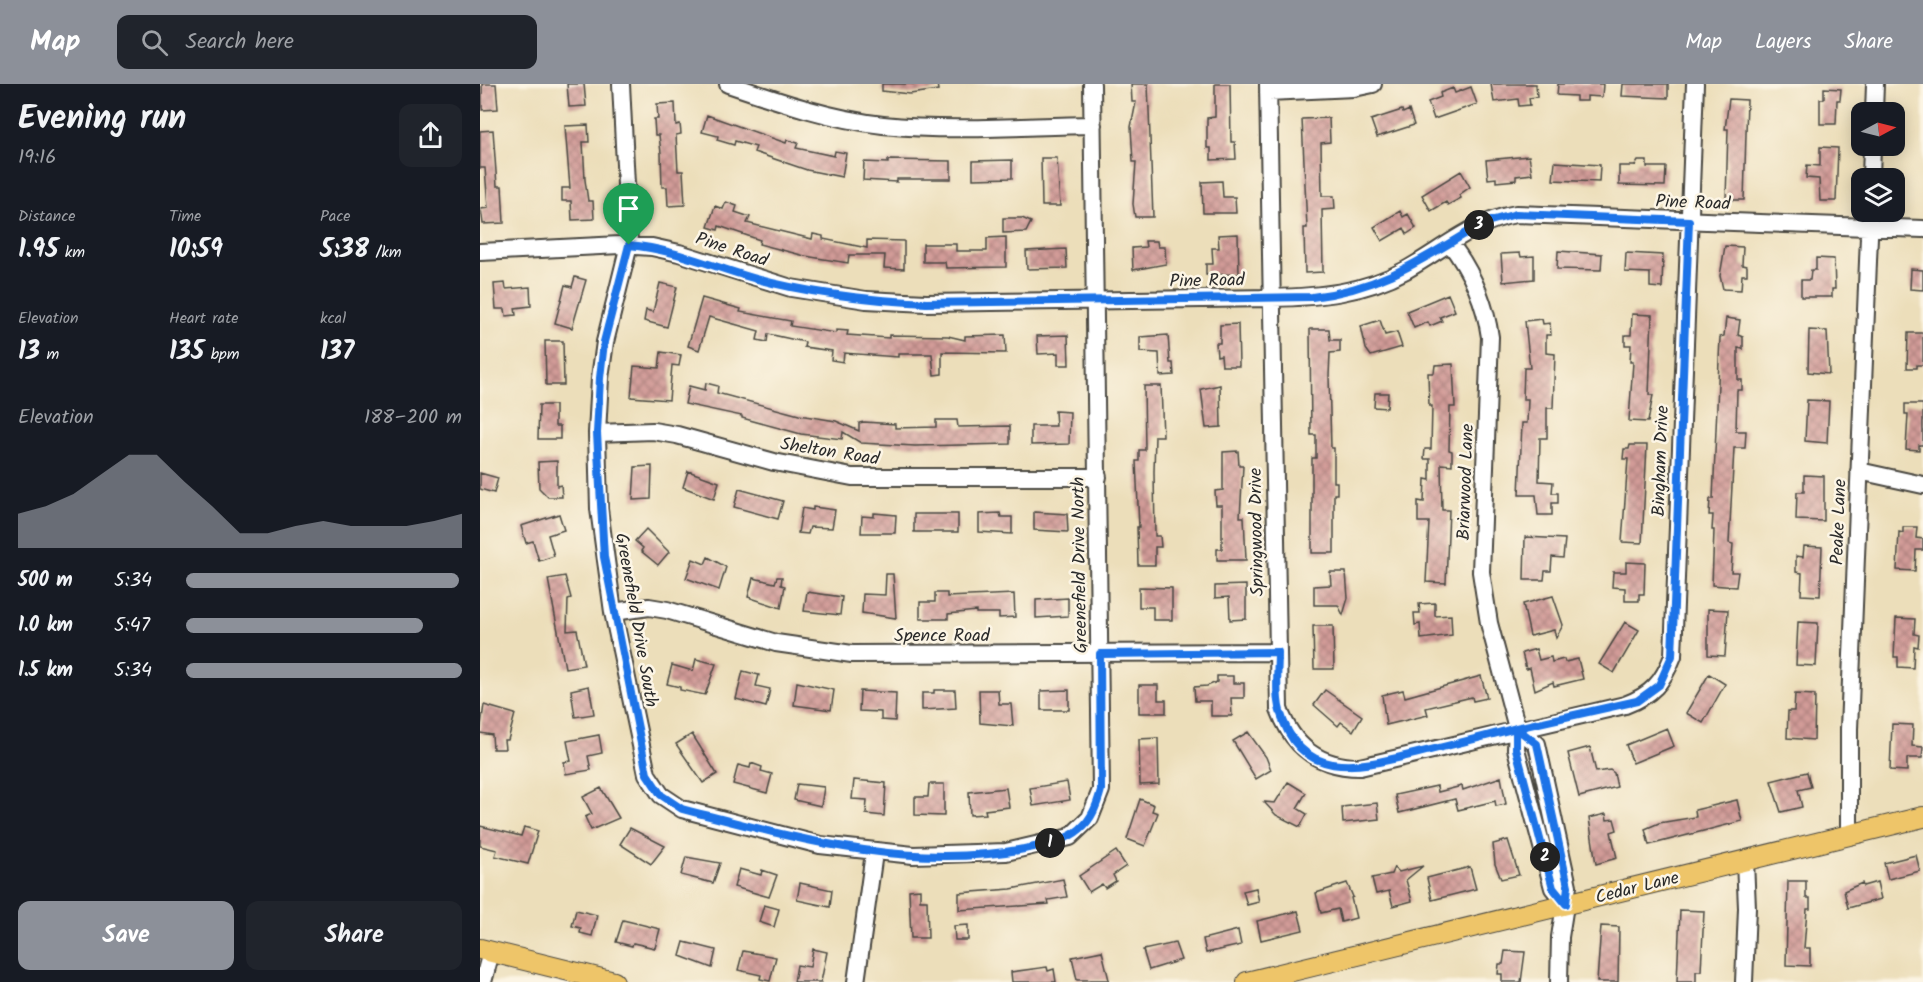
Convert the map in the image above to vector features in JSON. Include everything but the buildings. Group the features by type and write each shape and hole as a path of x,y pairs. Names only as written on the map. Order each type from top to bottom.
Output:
{"main road":[{"name":"Cedar Lane","path":"1247,982 1923,817"},
{"path":"485,950 614,982"}],"street":[{"name":"Greenefield Drive South","path":"621,84 629,245 604,342 597,433 599,509 612,612 647,774 661,795 682,809 820,845 874,853"},
{"path":"728,84 786,104 881,124 916,127 1093,125"},
{"name":"Greenefield Drive North","path":"874,853 913,855 1006,852 1070,837 1081,829 1097,806 1101,790 1092,84"},
{"path":"1268,88 1354,88 1373,84"},
{"name":"Bingham Drive","path":"1516,728 1637,701 1659,685 1672,656 1695,84"},
{"path":"1874,102 1875,84"},
{"name":"Springwood Drive","path":"1268,88 1279,709 1285,726 1304,749 1330,764 1360,767 1516,728"},
{"name":"Pine Road","path":"480,252 629,245 679,253 751,278 791,288 866,300 926,303 1272,298 1312,297 1365,287 1406,270 1483,223 1516,214 1689,221 1851,220"},
{"name":"Peake Lane","path":"1849,835 1849,729 1870,222"},
{"name":"Pine Road","path":"1882,222 1923,229"},
{"name":"Briarwood Lane","path":"1450,243 1473,279 1487,316 1490,337 1481,572 1485,606 1516,728"},
{"name":"Shelton Road","path":"597,433 653,431 677,435 774,462 852,477 1098,477"},
{"path":"1859,471 1923,485"},
{"name":"Spence Road","path":"612,612 640,607 667,610 776,643 852,654 1278,652"},
{"path":"1516,728 1537,744 1568,886 1560,937 1559,982"},
{"path":"856,982 874,853"},
{"path":"1744,982 1748,908 1745,861"},
{"path":"483,982 485,950"}],"route":[{"path":"629,245 604,342 597,433 599,509 612,612 641,753 653,787 672,804 682,809 820,845 874,853 981,855 1043,845 1070,837 1090,819 1097,806 1101,790 1100,654 1278,652 1279,709 1285,726 1293,739 1304,749 1330,764 1360,767 1516,728 1537,744 1568,886 1566,904 1553,888 1516,749 1516,728 1637,701 1659,685 1667,671 1672,656 1689,221 1516,214 1497,217 1483,223 1406,270 1386,279 1339,294 1312,297 926,303 866,300 791,288 751,278 679,253 629,245"}]}
